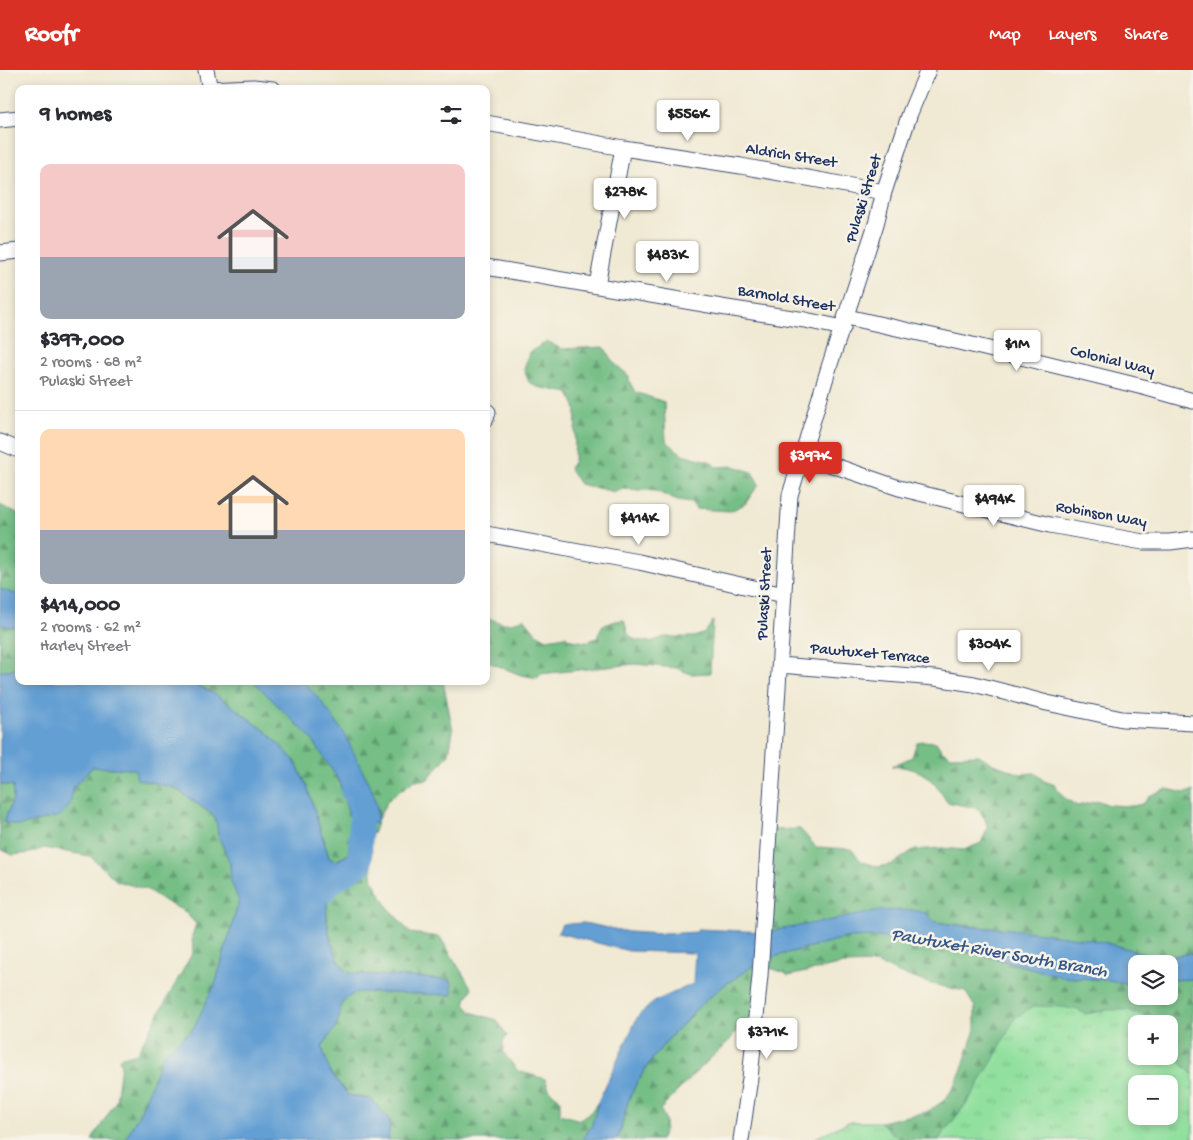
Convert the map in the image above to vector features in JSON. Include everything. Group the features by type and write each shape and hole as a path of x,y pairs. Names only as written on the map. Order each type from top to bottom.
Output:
{"street":[{"path":"206,70 209,85"},
{"name":"Pulaski Street","path":"741,1140 750,1078 760,976 790,495 876,224 884,192 910,113 928,70"},
{"path":"0,120 15,118"},
{"name":"Aldrich Street","path":"490,124 884,192"},
{"path":"597,286 623,148"},
{"path":"0,253 15,251"},
{"name":"Barnold Street","path":"490,268 805,320 845,322"},
{"name":"Colonial Way","path":"845,322 973,345 1193,401"},
{"path":"0,442 15,448"},
{"name":"Robinson Way","path":"803,455 899,488 1050,525 1144,542 1170,542 1193,539"},
{"path":"490,535 639,562 784,595"},
{"name":"Pawtuxet Terrace","path":"780,665 935,678 974,684 1047,703 1122,719 1193,723"}],"green space":[{"path":"547,341 561,349 604,347 614,363 629,376 629,381 635,392 664,402 666,441 682,454 712,462 715,467 734,466 752,472 759,484 745,504 730,511 696,509 692,503 677,501 656,491 623,489 615,492 580,484 569,468 574,461 576,413 569,393 537,387 529,382 524,370 529,353"},
{"path":"0,505 15,513 15,594 0,589"},
{"path":"490,618 505,623 524,618 536,633 547,639 565,636 571,640 586,642 597,638 602,626 616,621 624,620 628,634 635,640 651,642 664,637 694,637 705,633 713,621 710,673 691,674 676,668 635,664 540,674 538,678 521,675 490,663"},
{"path":"0,625 15,627 15,669 0,671"},
{"path":"197,685 257,685 311,737 339,781 350,818 366,824 377,823 373,834 355,829 350,833 348,852 350,853 335,861 329,858 307,786 294,760 268,733 218,696"},
{"path":"305,685 444,685 453,731 449,754 427,780 415,780 388,800 377,821 377,808"},
{"path":"917,742 936,742 942,751 951,756 979,755 991,763 1021,774 1035,773 1044,781 1055,785 1062,796 1077,806 1099,801 1109,805 1132,806 1143,804 1151,795 1167,789 1185,793 1193,791 1193,953 1178,955 1149,955 1100,941 935,922 926,913 767,932 771,830 800,829 816,847 851,849 861,861 878,867 893,864 913,850 942,848 964,850 981,843 988,828 985,819 977,808 947,802 936,786 925,775 911,769 892,766 912,757"},
{"path":"92,767 135,769 137,779 175,788 213,815 217,824 218,835 230,863 231,881 239,901 216,982 193,1029 163,1054 143,1106 125,1140 92,1140 116,1101 121,1065 119,1058 137,1053 193,952 192,936 196,924 184,911 148,890 117,881 90,856 44,848 30,853 13,855 0,849 0,784 13,786 13,799 4,822 70,805 72,788"},
{"path":"363,859 371,862 373,881 388,907 410,933 440,937 472,989 465,1004 471,1012 497,1020 507,1036 503,1041 503,1052 518,1071 545,1079 550,1091 560,1099 560,1114 580,1120 590,1113 598,1102 592,1125 582,1140 388,1140 390,1121 371,1099 348,1095 330,1072 322,1047 334,1030 343,1002 347,998 360,992 453,995 451,980 348,973 342,965 336,955 329,930 327,904 329,893 334,884 344,874"},
{"path":"880,937 976,953 1063,977 1109,980 1128,984 1128,1005 1178,1005 1178,980 1193,979 1193,1075 1178,1060 1178,1015 1137,1015 1120,1011 1101,1011 1085,1014 1078,1010 993,1060 969,1100 938,1140 900,1140 880,1122 927,1112 945,1100 955,1085 962,1069 975,1029 975,1007 965,991 932,984 901,974 876,963 843,964 788,976 785,973 761,965 757,1013 739,1026 730,1040 660,1110 664,1117 665,1125 664,1133 660,1140 617,1140 629,1099 648,1064 665,1043 692,1016 693,1012 723,986 762,960 844,938"},
{"path":"1033,1006 1063,1007 1078,1010 1085,1014 1108,1010 1129,1010 1142,1015 1128,1015 1128,1065 1178,1065 1178,1060 1193,1075 1193,1140 938,1140 969,1100 1015,1018"},
{"path":"848,1122 880,1122 900,1140 811,1140"}],"water":[{"path":"0,589 15,594 15,627 0,625"},
{"path":"15,669 15,685 197,685 218,696 268,733 294,760 307,786 329,858 335,861 356,852 364,854 363,859 337,880 329,893 327,917 329,930 336,956 342,966 348,973 451,980 453,995 360,992 352,995 344,1001 336,1026 322,1047 330,1072 348,1095 371,1099 390,1121 388,1140 125,1140 143,1106 163,1054 193,1029 216,982 239,901 231,881 230,863 218,835 217,824 213,815 175,788 137,779 135,769 92,767 73,788 70,805 60,816 19,826 4,822 13,799 13,786 0,784 0,671"},
{"path":"257,685 307,685 321,701 344,733 373,792 377,808 377,823 366,824 350,818 339,781 311,738"},
{"name":"Pawtuxet River South Branch","path":"912,910 926,913 935,922 971,927 1012,929 1100,941 1149,955 1128,955 1128,984 1109,980 1063,977 976,953 880,937 844,938 762,960 723,986 693,1012 648,1064 629,1099 617,1140 582,1140 592,1125 598,1102 638,1016 655,1001 693,984 695,953 629,951 558,933 562,924 584,923 629,932 661,934 697,932 698,929 767,932 880,911"},
{"path":"1193,953 1193,979 1178,980 1178,955"}],"waterway":[{"path":"325,891 327,885 360,864 361,806 353,792"}]}
